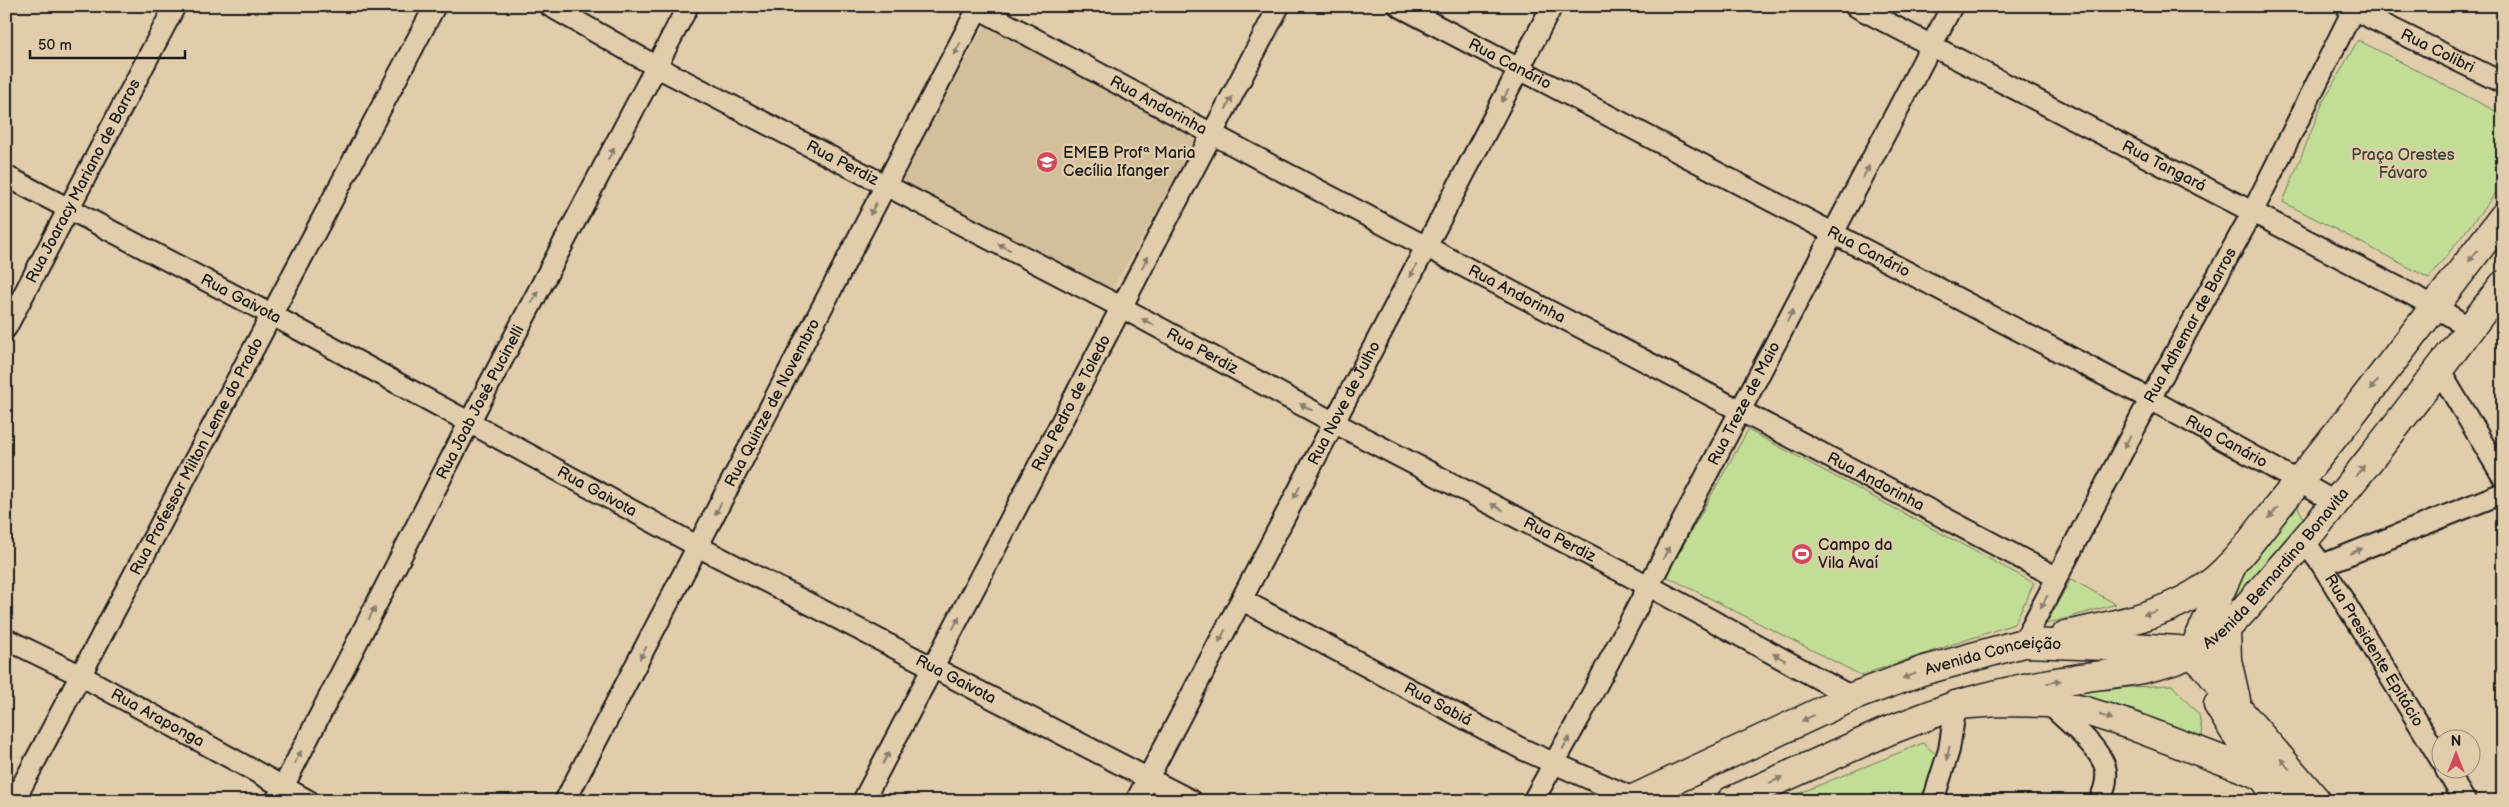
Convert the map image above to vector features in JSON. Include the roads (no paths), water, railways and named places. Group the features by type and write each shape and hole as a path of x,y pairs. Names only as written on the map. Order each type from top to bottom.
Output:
{"main road":[{"name":"Avenida Bernardino Bonavita","path":"2023,643 2096,629 2149,614 2177,604 2196,594 2234,560 2300,481 2503,218"},
{"name":"Avenida Bernardino Bonavita","path":"1956,705 2040,684 2138,669 2191,653 2226,629 2336,502 2503,285"},
{"path":"2191,653 2222,592 2234,560"},
{"path":"2226,629 2227,660 2238,709"},
{"name":"Avenida Conceição","path":"1634,800 1852,697 1922,671 2023,643 2132,647 2178,650 2191,653"},
{"path":"2191,653 2207,668 2238,709 2317,801"},
{"path":"2191,653 2232,730 2261,775 2282,801"},
{"path":"1731,801 1880,734 1956,705 2024,701 2048,703 2086,711 2130,725 2261,775"}],"street":[{"name":"Rua Joaracy Mariano de Barros","path":"6,328 175,6"},
{"name":"Rua Professor Milton Leme do Prado","path":"14,801 435,6"},
{"name":"Rua Perdiz","path":"550,6 657,67 1121,307 1333,422 1649,586 1852,697"},
{"name":"Rua Joab José Pucinelli","path":"279,794 470,421 688,6"},
{"name":"Rua Pedro de Toledo","path":"863,801 1279,6"},
{"name":"Rua Canário","path":"1399,6 2150,399 2336,502"},
{"name":"Rua Nove de Julho","path":"1136,801 1552,6"},
{"name":"Rua Tangará","path":"1854,6 2434,306 2470,328"},
{"name":"Rua Treze de Maio","path":"1533,801 1649,586 1952,6"},
{"name":"Rua Andorinha","path":"979,7 1212,136 1740,409 2056,577"},
{"name":"Rua Quinze de Novembro","path":"565,801 979,7"},
{"name":"Rua Colibri","path":"2352,8 2503,83"},
{"name":"Rua Adhemar de Barros","path":"2023,643 2150,399 2252,213 2352,8"},
{"name":"Rua Gaivota","path":"6,176 470,421 698,547 934,666 1192,801"},
{"path":"2439,370 2503,477"},
{"path":"2322,564 2503,493"},
{"name":"Rua Presidente Epitácio","path":"2304,541 2322,564 2432,746"},
{"name":"Rua Sabiá","path":"1242,600 1554,764 1634,800"},
{"name":"Rua Araponga","path":"6,639 80,675 279,794 309,801"},
{"path":"2048,703 2086,741 2104,763 2106,780 2099,801"},
{"path":"1933,801 1949,750 1956,705"},
{"path":"2452,780 2465,801"}],"place":[{"name":"EMEB Profª Maria Cecília Ifanger","path":"1047,162"},
{"name":"Campo da Vila Avaí","path":"1802,554"}],"park label":[{"name":"Praça Orestes Fávaro","path":"2403,164"}]}
